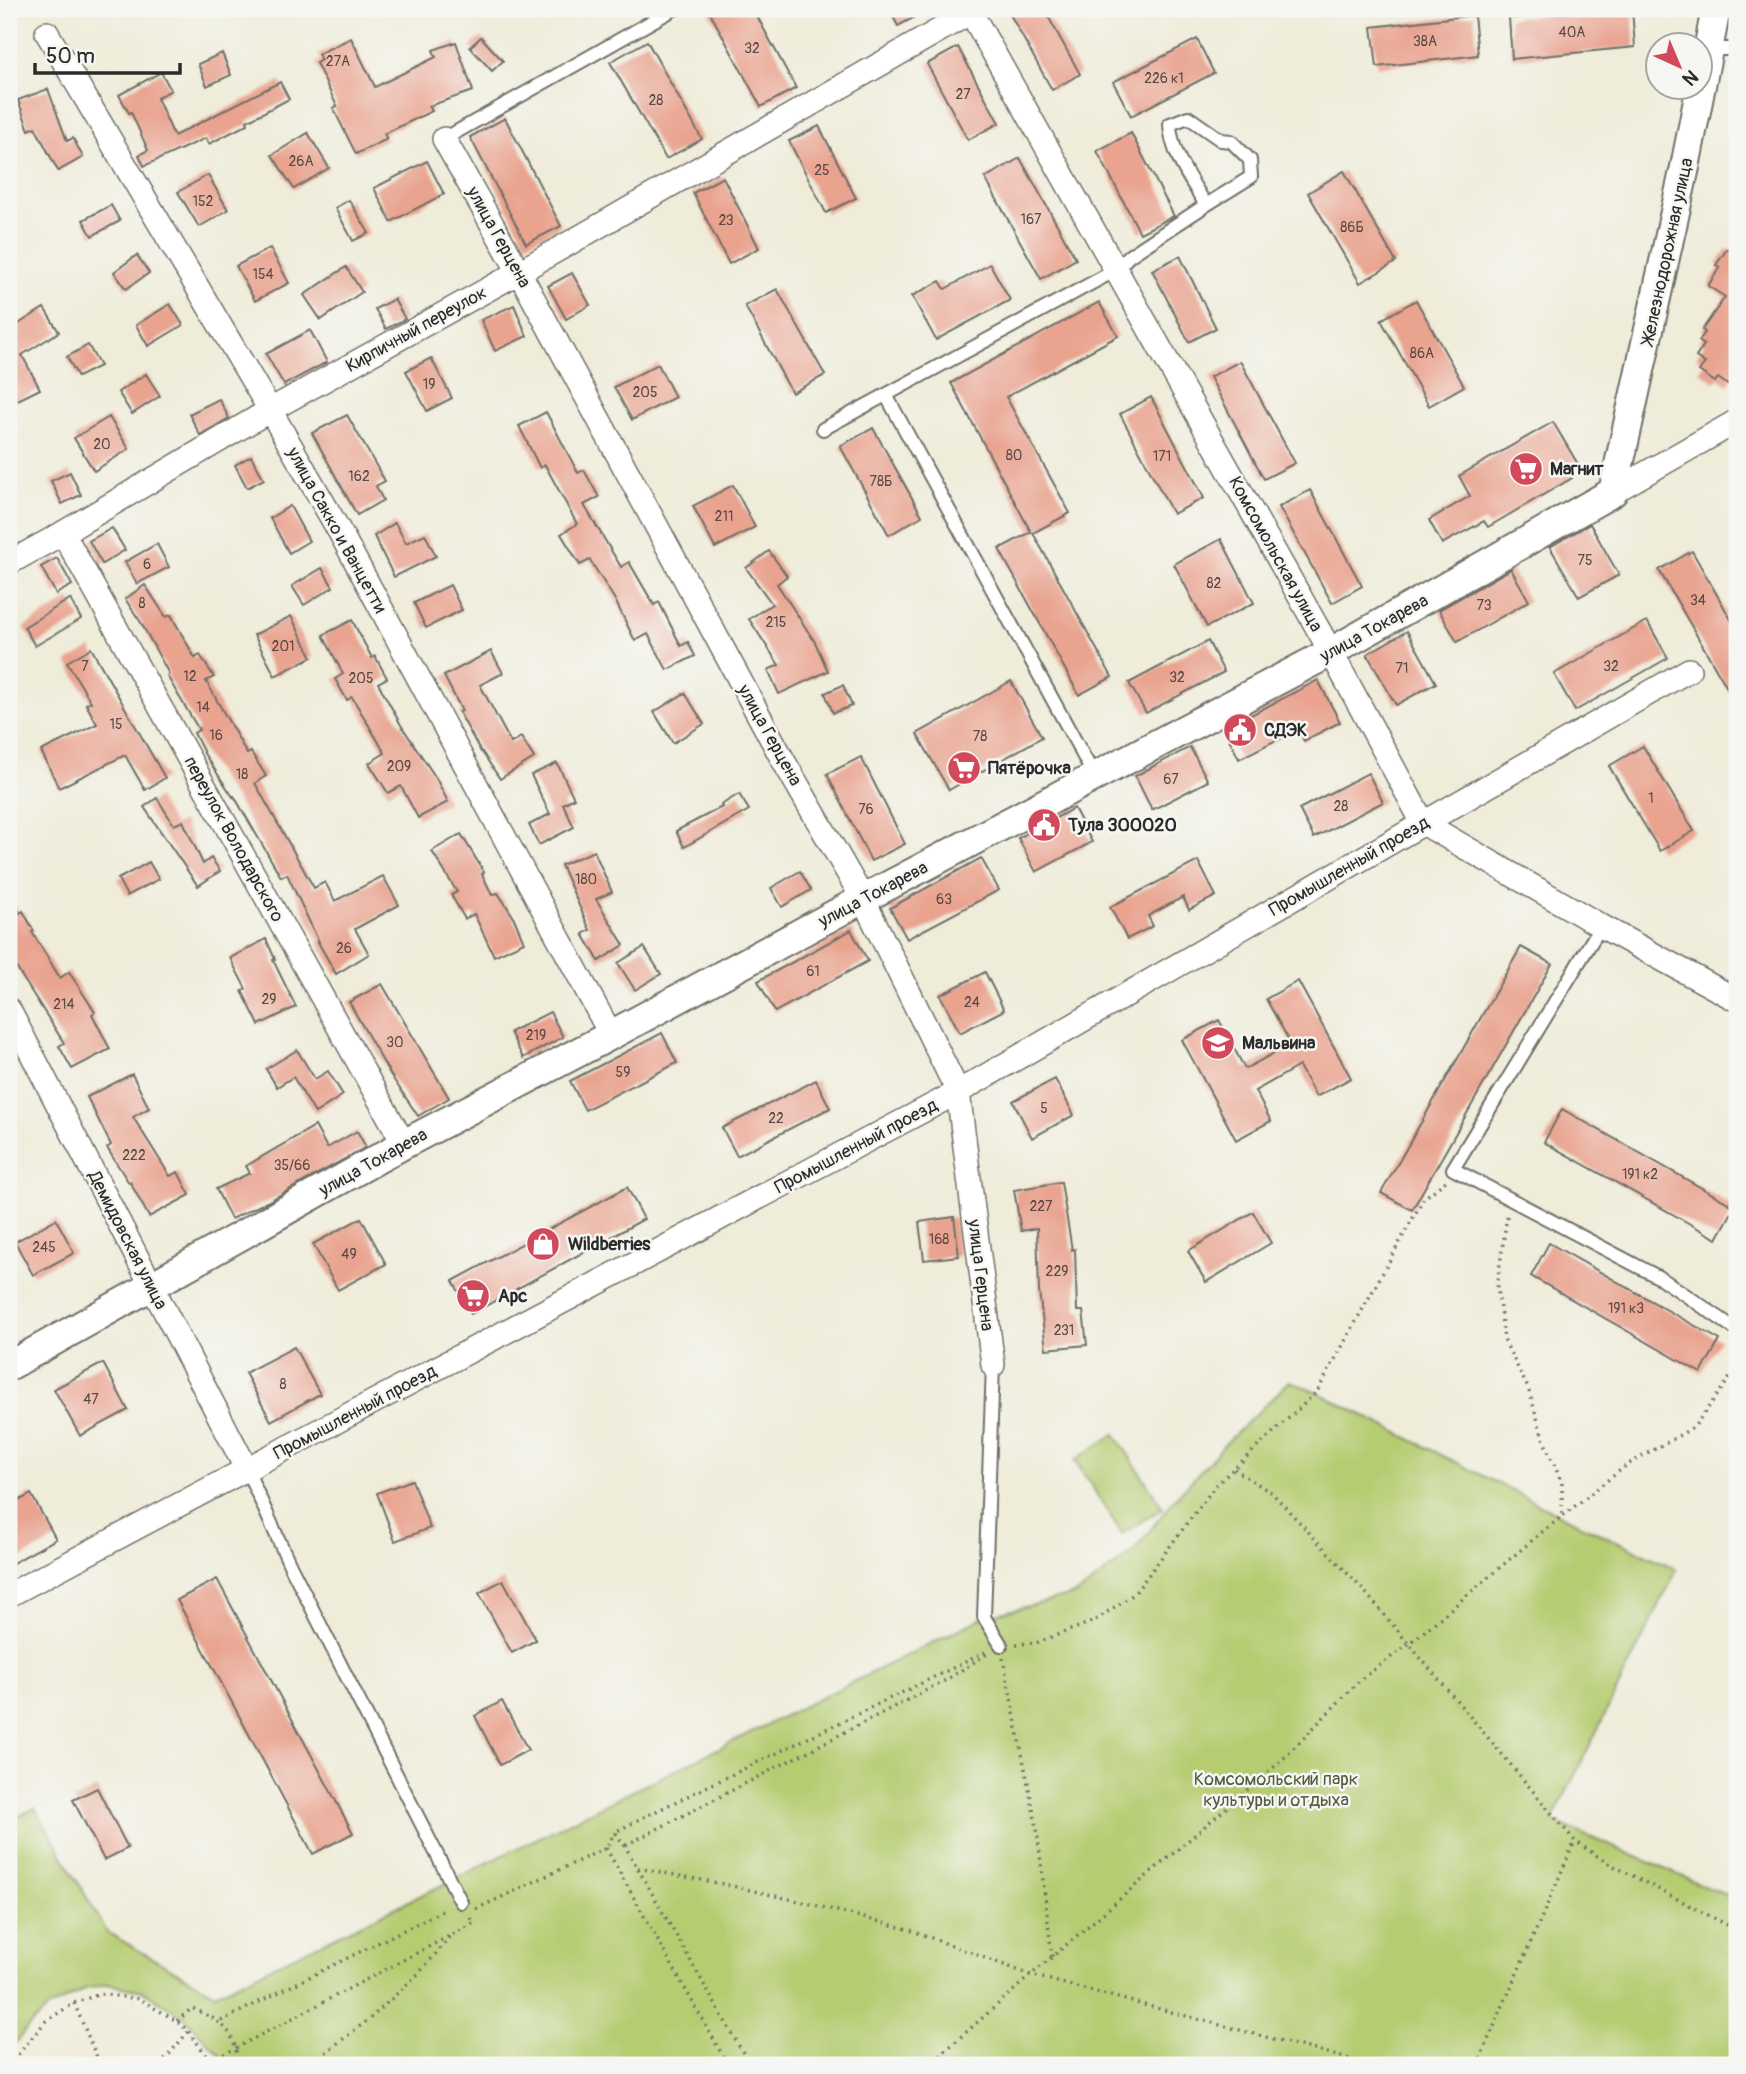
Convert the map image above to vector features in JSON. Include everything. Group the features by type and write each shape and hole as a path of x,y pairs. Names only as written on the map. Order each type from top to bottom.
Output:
{"street":[{"name":"Железнодорожная улица","path":"1712,32 1716,9"},
{"name":"Комсомольская улица","path":"970,11 1331,652 1423,823"},
{"name":"Кирпичный переулок","path":"9,563 271,410 519,272 970,11"},
{"name":"улица Сакко и Ванцетти","path":"47,33 271,410 341,534 611,1035"},
{"name":"Железнодорожная улица","path":"1613,492 1698,102"},
{"name":"улица Герцена","path":"444,139 519,272 783,760 863,899 958,1092 993,1365"},
{"name":"улица Токарева","path":"9,1366 404,1144 1331,652 1737,421"},
{"name":"переулок Володарского","path":"63,533 404,1144"},
{"name":"Промышленный проезд","path":"9,1595 958,1092 1689,670"},
{"path":"1423,823 1601,926 1737,1000"},
{"name":"Демидовская улица","path":"9,1010 247,1470"}],"lane":[{"path":"444,139 674,9"},
{"path":"1714,49 1737,49"},
{"path":"823,429 1116,270 1129,256 1251,177 1250,160 1231,141 1221,141 1188,117 1170,124 1171,139 1185,170 1206,205"},
{"path":"886,395 1095,777"},
{"path":"1601,926 1454,1170 1662,1279 1737,1330"},
{"path":"993,1365 984,1617 1001,1646"},
{"path":"247,1470 290,1565 465,1907"}],"path":[{"path":"221,2021 465,1907 606,1848 615,1832 644,1817 1001,1646 1036,1643 1094,1621 1134,1594 1216,1485 1317,1392 1424,1198 1450,1177 1454,1170"},
{"path":"1510,1199 1497,1285 1504,1340 1528,1388 1544,1441 1562,1483 1562,1516"},
{"path":"929,2065 1281,1760 1361,1679 1409,1644 1627,1465 1693,1427 1737,1368"},
{"path":"1234,1469 1272,1493 1365,1592 1575,1841 1606,1862 1737,1930"},
{"path":"625,1846 946,1680 1001,1646"},
{"path":"1001,1646 1037,1829 1052,1957"},
{"path":"615,1832 750,2065"},
{"path":"1477,2065 1575,1841"},
{"path":"606,1848 728,2065"},
{"path":"638,1868 807,1903 907,1929 1031,1975 1370,2065"},
{"path":"9,2065 46,2021 74,2003 100,1994 139,1999 177,2021 212,2063 474,1923"},
{"path":"309,2065 372,2017 419,1973 453,1934"},
{"path":"74,2003 97,2064 127,2065"},
{"path":"177,2021 192,2008 221,2021 236,2048 238,2065"},
{"path":"160,2065 188,2031"},
{"path":"1361,2065 1370,2065"}],"green space":[{"name":"Комсомольский парк культуры и отдыха","path":"1290,1381 1317,1392 1562,1516 1677,1569 1552,1821 1737,1900 1737,2065 223,2065 221,2056 183,2016 143,1991 107,1984 85,1989 49,2008 28,2027 9,2051 9,1821 35,1808 107,1932 215,1994 451,1881 984,1617 1077,1594 1133,1552 1173,1501 1227,1442"},
{"path":"1115,1434 1163,1508 1122,1534 1075,1460"}],"building":[{"path":"708,9 753,9 796,88 761,107"},
{"path":"889,9 930,9 898,26"},
{"path":"1007,9 1044,9 1080,74 1052,90"},
{"path":"1632,9 1635,47 1512,59 1509,18"},
{"path":"1474,15 1478,55 1377,67 1372,27"},
{"path":"481,37 503,61 492,71 470,47"},
{"path":"351,38 375,87 436,57 433,50 456,42 473,91 429,106 432,111 384,134 387,139 356,154 333,108 337,106 316,63 321,60 318,54"},
{"path":"1197,39 1214,73 1131,116 1113,82"},
{"path":"647,41 702,139 666,159 610,62"},
{"path":"958,47 999,123 968,140 927,64"},
{"path":"222,53 231,75 207,86 198,64"},
{"path":"161,72 171,90 157,98 174,136 280,82 289,99 209,144 206,138 144,166 139,155 148,150 131,112 129,113 119,95"},
{"path":"48,89 67,141 73,138 83,157 58,171 35,127 29,130 18,100"},
{"path":"505,118 561,226 526,244 470,137"},
{"path":"819,126 856,198 826,213 789,141"},
{"path":"308,133 329,168 294,189 272,155"},
{"path":"1131,133 1174,216 1140,233 1097,151"},
{"path":"1020,158 1076,259 1041,279 985,178"},
{"path":"427,161 444,194 391,222 374,188"},
{"path":"1344,171 1396,262 1360,283 1308,193"},
{"path":"208,175 228,210 199,227 178,192"},
{"path":"723,177 759,248 729,264 693,193"},
{"path":"349,200 369,233 353,241 335,208"},
{"path":"111,205 120,221 92,236 83,220"},
{"path":"1737,242 1737,372 1728,385 1718,378 1715,382 1699,371 1705,363 1696,357 1704,345 1699,341 1705,332 1702,330 1725,297 1708,286 1720,267 1716,265 1727,249 1731,251"},
{"path":"270,248 289,283 255,301 236,266"},
{"path":"137,255 149,273 126,289 114,272"},
{"path":"1180,256 1216,328 1189,342 1152,270"},
{"path":"990,264 1010,300 936,340 912,296 940,281 945,289"},
{"path":"346,267 362,292 321,320 304,295"},
{"path":"572,273 590,305 566,319 548,286"},
{"path":"777,289 825,375 792,393 745,306"},
{"path":"394,299 405,319 386,329 375,309"},
{"path":"1416,300 1464,386 1429,406 1381,320"},
{"path":"1099,302 1118,336 1006,397 1070,513 1033,533 1112,677 1079,695 999,549 1031,532 951,383"},
{"path":"170,304 183,325 148,346 136,325"},
{"path":"514,305 527,336 495,351 481,320"},
{"path":"44,308 59,332 22,355 40,389 14,402 9,392 9,330"},
{"path":"310,330 327,362 284,385 266,354"},
{"path":"88,345 100,366 78,377 67,357"},
{"path":"431,358 452,398 427,411 406,371"},
{"path":"1240,361 1295,463 1264,479 1210,377"},
{"path":"658,364 675,397 632,420 614,387"},
{"path":"146,374 160,396 132,414 118,392"},
{"path":"1151,397 1204,498 1173,514 1120,414"},
{"path":"219,399 229,418 200,435 189,414"},
{"path":"546,412 578,473 584,470 599,497 584,505 621,567 629,562 654,605 659,602 681,646 688,642 695,656 667,670 648,634 635,641 615,600 590,560 580,565 561,534 577,524 545,465 540,468 519,426"},
{"path":"347,415 385,481 376,486 383,500 357,515 312,433"},
{"path":"109,417 129,449 94,471 74,438"},
{"path":"1553,422 1579,466 1569,472 1572,478 1488,527 1484,521 1442,544 1429,520 1470,496 1459,476"},
{"path":"873,428 922,516 889,535 840,446"},
{"path":"251,456 264,479 247,488 235,465"},
{"path":"70,472 81,495 62,504 51,481"},
{"path":"733,485 755,527 715,548 693,506"},
{"path":"1310,490 1362,586 1332,603 1279,507"},
{"path":"290,506 309,541 289,553 270,518"},
{"path":"395,523 406,543 425,534 436,556 394,577 374,536"},
{"path":"1590,524 1619,575 1579,597 1550,547"},
{"path":"112,528 125,550 102,564 89,541"},
{"path":"1221,539 1254,603 1207,627 1174,564"},
{"path":"157,544 169,567 137,584 125,562"},
{"path":"769,551 787,576 777,584 815,642 828,671 779,694 768,670 779,665 749,619 772,604 746,568"},
{"path":"1692,551 1737,630 1737,705 1659,570"},
{"path":"57,558 72,585 56,594 41,567"},
{"path":"322,568 333,587 304,605 292,586"},
{"path":"1511,569 1529,601 1457,642 1439,610"},
{"path":"145,585 166,617 171,615 195,658 200,655 214,677 206,681 247,754 251,752 266,776 255,783 314,888 325,882 335,901 383,876 399,905 355,929 369,954 336,974 287,874 281,877 234,796 205,755 194,733 199,730 167,676 169,674 140,621 125,599"},
{"path":"450,585 462,610 426,628 414,603"},
{"path":"70,599 81,619 35,646 24,627"},
{"path":"291,616 312,657 275,676 254,635"},
{"path":"352,620 372,658 375,656 387,678 378,683 448,802 418,818 401,786 388,793 369,763 385,753 352,697 347,700 335,679 343,674 323,635"},
{"path":"1647,621 1668,658 1575,711 1554,674"},
{"path":"1407,631 1436,683 1396,705 1367,654"},
{"path":"1208,641 1224,672 1146,713 1129,683"},
{"path":"91,648 165,778 145,790 125,755 59,788 41,751 97,724 86,704 91,702 67,662"},
{"path":"491,651 503,673 480,685 511,743 521,737 534,758 500,779 481,752 459,712 462,711 444,676"},
{"path":"1318,680 1340,722 1304,741 1298,729 1239,759 1224,729"},
{"path":"1011,681 1042,737 949,790 917,734"},
{"path":"843,685 852,706 833,713 825,693"},
{"path":"685,693 704,724 673,743 654,712"},
{"path":"1643,746 1694,831 1660,851 1609,766"},
{"path":"1190,747 1208,781 1152,810 1135,776"},
{"path":"861,757 905,844 871,861 827,774"},
{"path":"557,763 574,798 563,804 574,827 539,845 529,825 550,814 531,775"},
{"path":"1368,773 1383,802 1314,838 1299,809"},
{"path":"739,794 749,810 684,847 676,831 722,807 721,805"},
{"path":"157,798 174,825 183,821 203,864 211,858 220,871 198,886 144,807"},
{"path":"1074,808 1092,842 1036,872 1018,838"},
{"path":"461,834 484,872 482,874 492,895 498,893 513,916 524,942 494,956 474,914 465,919 451,895 457,892 432,851"},
{"path":"594,851 612,892 596,899 624,945 599,961 583,934 590,930 561,865"},
{"path":"981,858 999,890 907,939 890,908"},
{"path":"1198,861 1216,896 1189,910 1183,897 1148,916 1153,926 1127,939 1110,907"},
{"path":"149,862 159,879 127,896 118,879"},
{"path":"800,871 811,890 782,907 771,888"},
{"path":"9,895 20,913 23,911 34,931 32,932 60,978 69,972 95,1012 92,1014 110,1049 72,1069 59,1046 64,1043 9,956"},
{"path":"851,930 868,961 775,1012 758,981"},
{"path":"266,939 296,1007 259,1025 242,991 246,989 230,958"},
{"path":"644,947 661,974 635,990 618,963"},
{"path":"1521,947 1552,964 1412,1210 1381,1193"},
{"path":"985,972 1004,1010 960,1033 940,995"},
{"path":"1298,981 1351,1078 1316,1097 1299,1066 1255,1091 1271,1121 1236,1140 1182,1040 1219,1020 1245,1069 1291,1044 1266,999"},
{"path":"382,984 449,1098 418,1116 390,1074 349,1002"},
{"path":"550,1012 563,1037 523,1058 510,1032"},
{"path":"662,1033 677,1063 585,1110 570,1081"},
{"path":"297,1050 315,1079 328,1071 343,1095 315,1113 293,1077 277,1087 266,1069"},
{"path":"132,1074 149,1108 133,1117 170,1176 178,1172 190,1195 149,1217 107,1148 111,1145 87,1097"},
{"path":"1055,1079 1074,1115 1032,1138 1013,1101"},
{"path":"816,1080 830,1108 737,1156 722,1128"},
{"path":"1562,1109 1735,1207 1717,1239 1544,1142"},
{"path":"315,1126 327,1148 357,1131 366,1147 231,1219 216,1189 250,1173 246,1166"},
{"path":"1061,1182 1072,1250 1075,1249 1077,1311 1083,1311 1087,1345 1046,1349 1039,1291 1037,1228 1021,1231 1014,1190"},
{"path":"627,1187 644,1219 471,1314 453,1281"},
{"path":"1253,1212 1271,1243 1206,1282 1188,1251"},
{"path":"954,1217 959,1256 924,1260 919,1222"},
{"path":"361,1218 386,1264 338,1290 313,1244"},
{"path":"56,1219 74,1253 33,1275 15,1242"},
{"path":"1549,1243 1720,1340 1701,1373 1531,1276"},
{"path":"294,1347 320,1394 271,1421 245,1373"},
{"path":"103,1363 128,1410 80,1436 54,1389"},
{"path":"412,1480 430,1528 395,1541 377,1493"},
{"path":"31,1494 56,1539 9,1565 9,1506"},
{"path":"217,1579 353,1833 313,1854 177,1600"},
{"path":"503,1580 536,1640 512,1653 479,1593"},
{"path":"502,1701 528,1750 500,1765 475,1716"},
{"path":"97,1788 128,1848 104,1860 73,1800"}],"place":[{"name":"Магнит","path":"1526,469"},
{"name":"СДЭК","path":"1240,730"},
{"name":"Пятёрочка","path":"964,768"},
{"name":"Тула 300020","path":"1044,825"},
{"name":"Мальвина","path":"1218,1043"},
{"name":"Wildberries","path":"543,1244"},
{"name":"Арс","path":"473,1296"}]}
